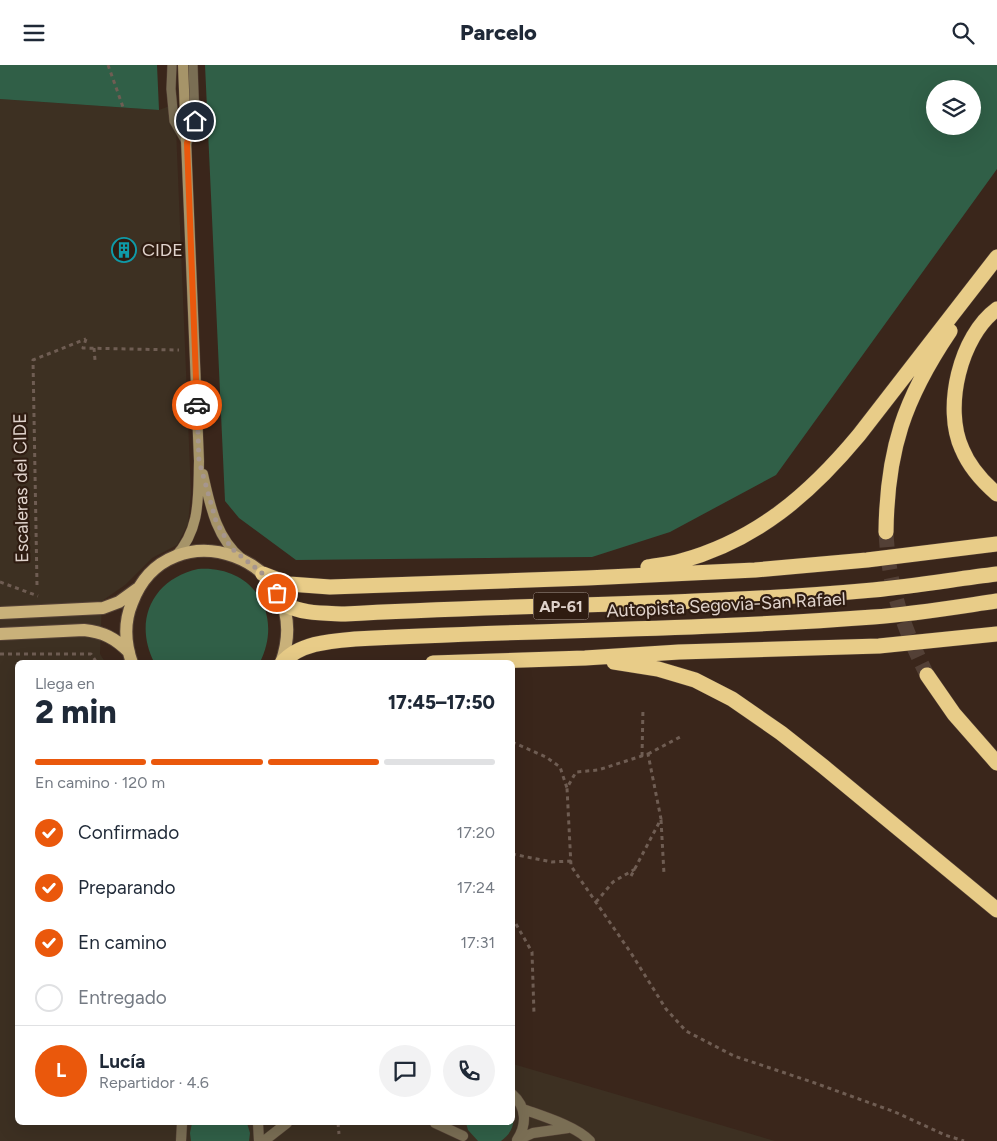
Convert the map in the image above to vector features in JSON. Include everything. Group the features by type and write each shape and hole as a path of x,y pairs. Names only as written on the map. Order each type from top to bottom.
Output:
{"highway":[{"path":"587,578 681,561 721,547 751,532 780,513 836,463 997,257"},
{"path":"886,532 886,508 891,464 901,425 912,394 934,353 997,262"},
{"path":"997,309 978,329 965,351 953,401 961,448 972,467 997,494"},
{"path":"263,574 277,581 289,584 330,587 587,578 764,569 867,560 997,544"},
{"name":"Autopista Segovia-San Rafael","path":"282,603 303,611 345,614 633,604 874,590 997,574"},
{"name":"Autopista Segovia-San Rafael","path":"284,660 302,649 341,640 874,617 997,601"},
{"path":"515,660 679,652 879,646 997,634"},
{"path":"585,658 658,669 696,680 732,699 781,733 824,767 997,910"},
{"path":"927,675 954,714 997,763"}],"main road":[{"path":"175,557 188,540 195,524 198,507 199,461 183,65"},
{"path":"199,461 211,508 220,531 231,548 244,560"},
{"name":"AP-61","path":"130,657 126,632 128,617 139,587 155,570 175,557 194,552 210,551 229,554 244,560 263,574 275,589 282,603 287,634 282,660"},
{"path":"0,613 103,608 125,598 139,587"},
{"path":"0,634 94,631 111,637 130,657"}],"street":[{"path":"515,1098 523,1109 569,1127 590,1141"},
{"path":"516,1140 524,1125 523,1109"},
{"path":"181,1141 182,1125"},
{"path":"258,1125 259,1141"},
{"path":"264,1141 284,1125"},
{"path":"439,1125 465,1139"},
{"path":"460,1125 465,1139"},
{"path":"516,1140 533,1133 569,1127"}],"lane":[{"path":"172,65 174,121 187,143"},
{"path":"187,143 195,121 193,65"}],"path":[{"path":"108,65 123,107"},
{"name":"Escaleras del CIDE","path":"37,585 32,391 33,360 86,339 83,348 94,348"},
{"path":"95,360 94,348 179,350"},
{"path":"0,581 38,596"},
{"path":"0,653 91,654 96,660"},
{"path":"642,756 643,708"},
{"path":"567,789 576,772 598,770 648,754 682,736"},
{"path":"515,743 546,757 560,767 567,789 571,866 631,953 666,1009 686,1031 734,1056 895,1112 945,1135 964,1141"},
{"path":"648,754 661,819 664,874"},
{"path":"631,876 661,819"},
{"path":"515,856 552,862 571,861"},
{"path":"596,902 613,882 635,869"},
{"path":"515,922 532,952 534,1014"},
{"path":"338,1125 338,1134"}],"shaded area":[{"path":"0,99 159,110 175,104 191,493 188,524 177,545 152,558 125,585 102,601 100,654 104,660 15,660 15,1125 515,1125 515,1065 775,1141 0,1141"}],"green space":[{"path":"0,65 157,65 159,110 0,99"},
{"path":"205,65 997,65 997,169 776,475 670,532 592,557 296,560 239,518 225,501"},
{"path":"198,569 217,570 234,575 248,584 259,596 265,610 268,627 266,644 261,660 153,660 148,646 146,631 151,603 169,582 182,574"},
{"path":"192,1125 248,1125 250,1133 249,1141 191,1141"},
{"path":"467,1125 512,1125 512,1129 501,1141 478,1141 468,1130"}],"tunnel":[{"path":"886,532 890,571 898,606 910,639 927,675"}],"way so far":[{"path":"197,405 199,461 211,508 220,531 231,548 263,574 277,593"}],"place":[{"name":"CIDE","path":"124,250"}],"route":[{"path":"195,121 187,143 197,405"}]}
